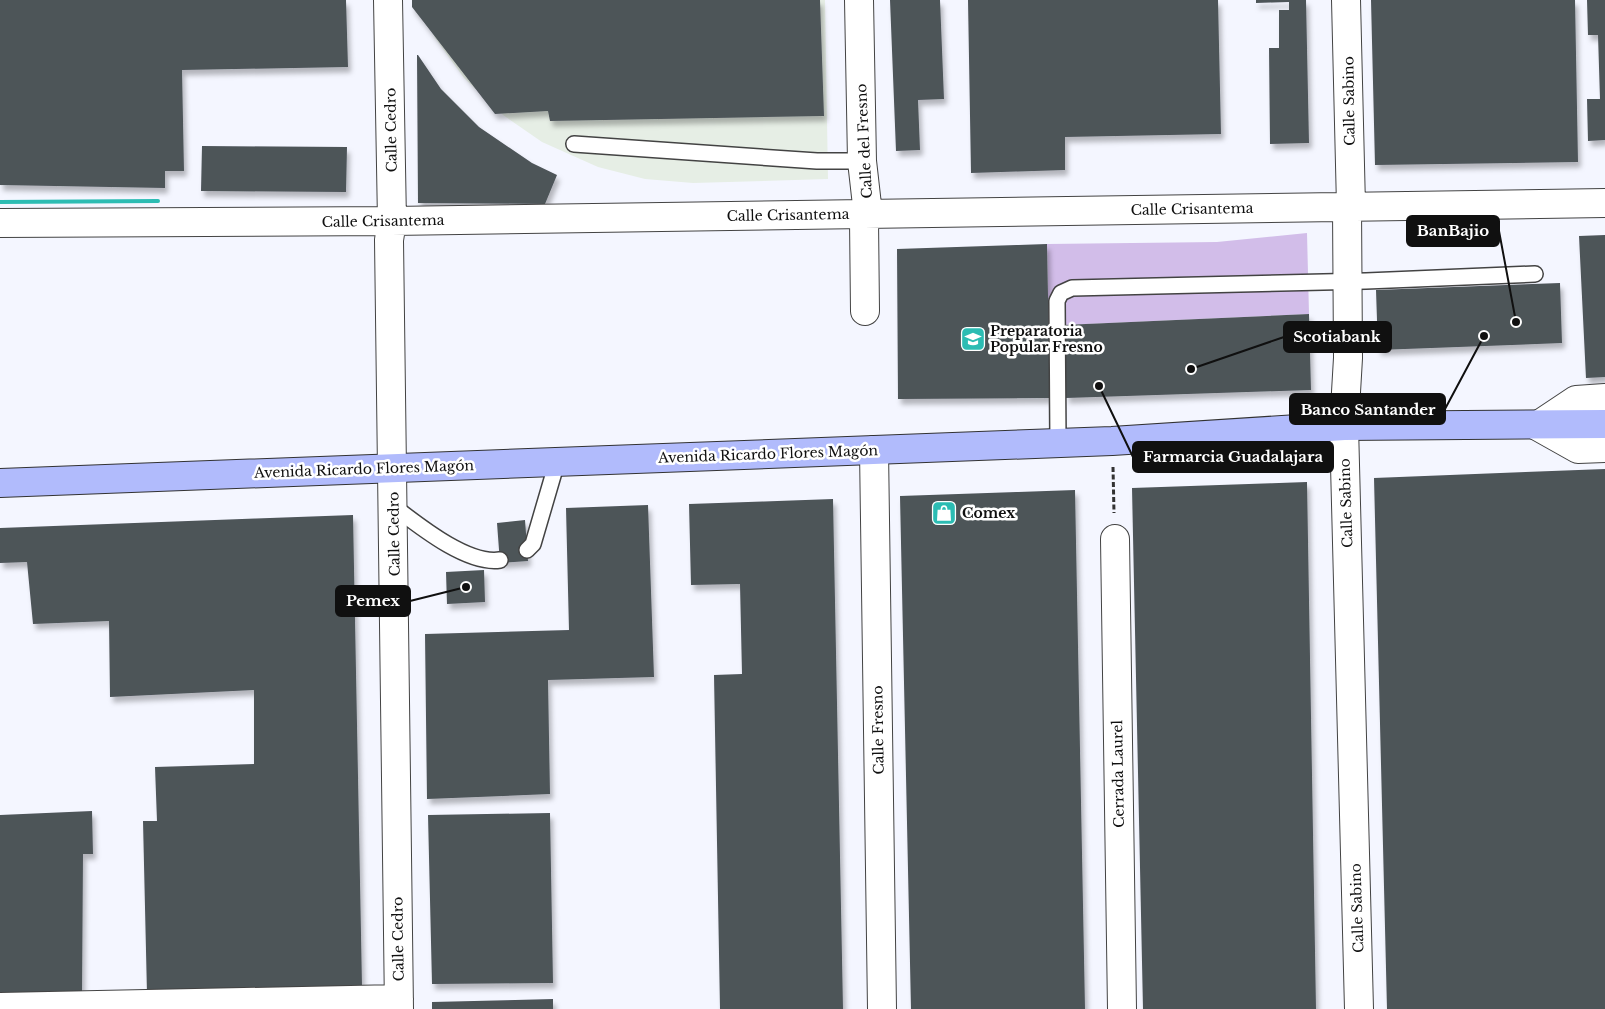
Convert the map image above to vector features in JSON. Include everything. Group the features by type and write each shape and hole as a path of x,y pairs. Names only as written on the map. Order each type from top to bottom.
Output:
{"main road":[{"name":"Avenida Ricardo Flores Magón","path":"0,483 1112,441 1344,426 1605,424"}],"street":[{"name":"Calle Cedro","path":"388,0 392,221 389,240 399,1004"},
{"name":"Calle del Fresno","path":"859,0 862,162 868,214 864,220 866,311"},
{"name":"Calle Sabino","path":"1346,0 1351,206 1348,207 1348,358 1344,426 1359,1009"},
{"name":"Calle Crisantema","path":"0,223 392,221 1605,203"},
{"path":"1537,426 1576,400 1605,398"},
{"name":"Avenida Ricardo Flores Magón","path":"1537,426 1578,449 1605,448"},
{"name":"Calle Fresno","path":"874,450 882,1009"},
{"name":"Cerrada Laurel","path":"1115,540 1122,1009"},
{"path":"0,1007 399,1004"}],"lane":[{"path":"574,144 817,162 862,162"},
{"path":"1058,443 1057,302 1061,293 1072,288 1535,274"},
{"path":"527,550 533,544 557,462"},
{"path":"393,506 427,531 461,551 491,561 500,560"}],"path":[{"path":"1112,441 1115,540"}],"shaded area":[{"path":"415,0 825,0 828,179 693,183 645,179 598,167 542,142 503,115 464,78 435,38"},
{"path":"1307,233 1309,314 1064,325 1066,398 1050,398 1047,244 1217,242"}],"building":[{"path":"0,0 346,0 348,67 182,70 184,171 165,171 165,188 0,185"},
{"path":"412,0 820,0 824,116 550,121 548,111 495,114 412,7"},
{"path":"890,0 940,0 944,99 918,100 920,150 896,151"},
{"path":"968,0 1218,0 1221,134 1065,137 1065,170 971,173"},
{"path":"1256,0 1306,0 1309,143 1270,144 1269,48 1279,48 1279,10 1289,10 1289,2 1256,3"},
{"path":"1371,0 1575,0 1578,162 1375,165"},
{"path":"1587,0 1605,0 1605,140 1588,141 1587,99 1600,99 1598,35 1588,35"},
{"path":"417,55 441,89 479,127 532,163 557,175 545,204 418,203"},
{"path":"202,146 347,147 346,192 201,191"},
{"path":"1605,235 1605,377 1586,378 1579,236"},
{"name":"Preparatoria Popular Fresno","path":"1047,244 1050,398 898,399 897,249"},
{"path":"1560,283 1562,343 1378,350 1376,290"},
{"path":"1309,314 1311,390 1066,398 1063,325"},
{"path":"1605,469 1605,1009 1387,1009 1374,478"},
{"path":"1307,482 1316,1009 1143,1009 1132,488"},
{"path":"1075,490 1085,1009 911,1009 900,496"},
{"path":"833,499 843,1009 720,1009 714,675 742,674 740,584 691,585 689,504"},
{"path":"648,505 654,677 548,680 550,794 427,799 425,634 569,630 566,508"},
{"path":"353,515 362,986 147,994 143,821 157,821 155,767 254,764 254,690 110,697 109,621 33,624 27,562 0,563 0,528"},
{"path":"525,520 528,561 500,563 497,523"},
{"path":"484,570 485,602 447,604 446,572"},
{"path":"92,811 93,854 83,854 82,997 0,1000 0,815"},
{"path":"550,813 553,983 432,984 428,815"},
{"path":"553,999 553,1009 432,1009 432,1002"}],"railway":[{"path":"0,202 158,201"}],"place":[{"name":"BanBajio","path":"1516,322"},
{"name":"Banco Santander","path":"1484,336"},
{"name":"Preparatoria Popular Fresno","path":"973,339"},
{"name":"Scotiabank","path":"1191,369"},
{"name":"Farmarcia Guadalajara","path":"1099,386"},
{"name":"Comex","path":"944,513"},
{"name":"Pemex","path":"466,587"}]}
